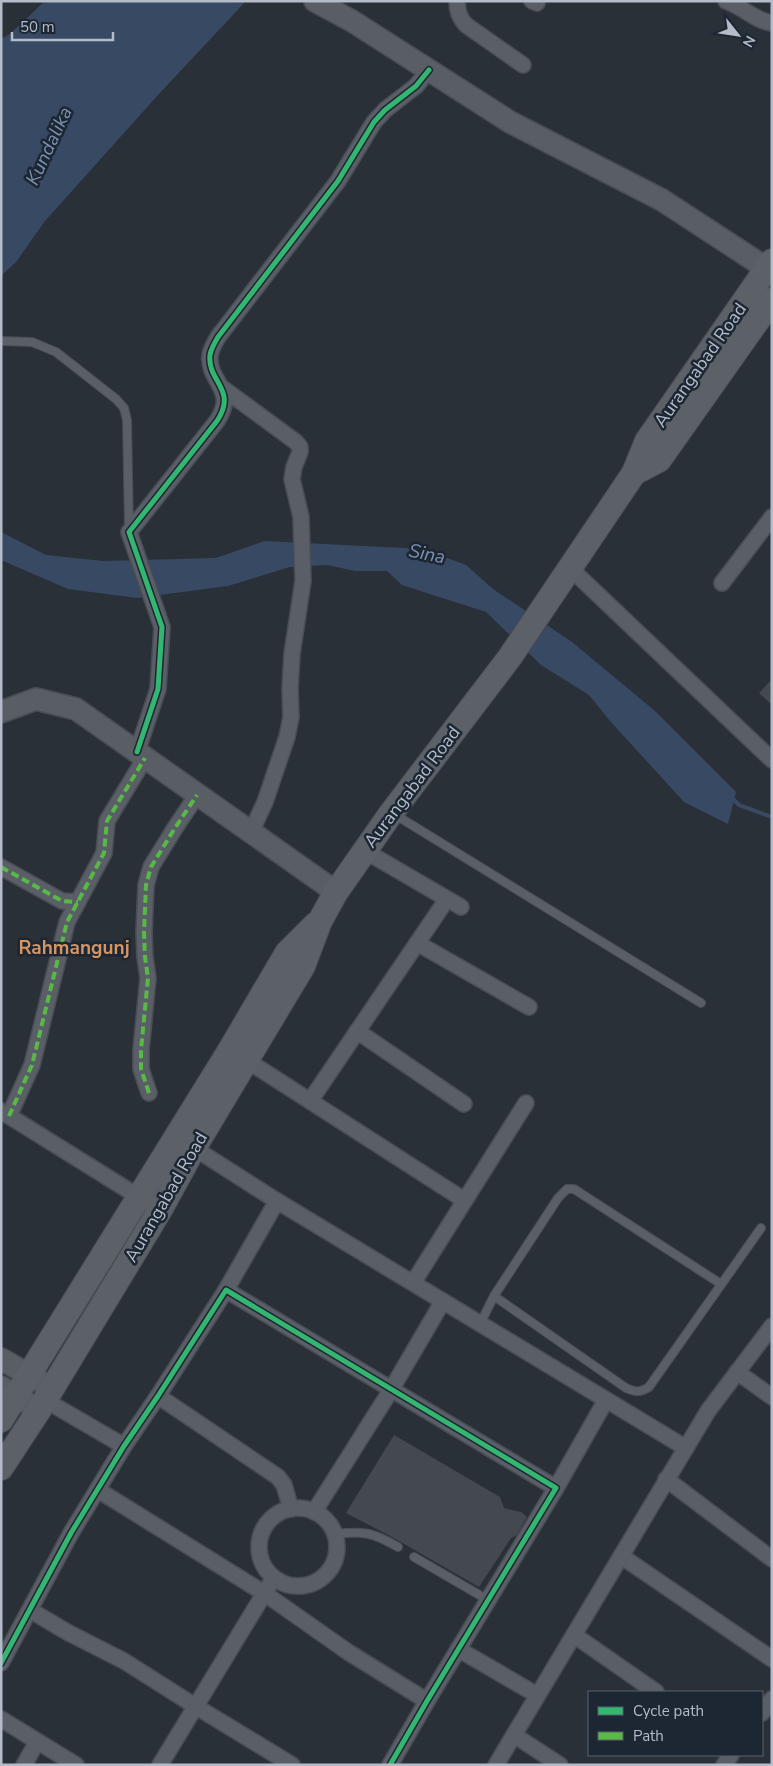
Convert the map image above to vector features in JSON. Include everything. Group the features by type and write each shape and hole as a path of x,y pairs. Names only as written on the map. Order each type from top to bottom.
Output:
{"main road":[{"path":"315,1 352,21 510,122 662,200 769,264"},
{"name":"Aurangabad Road","path":"1,1468 45,1400 160,1210 194,1148 287,952 320,920 336,892 392,812 510,657 634,473 647,441 769,264"},
{"name":"Aurangabad Road","path":"634,473 659,460 772,300"},
{"path":"1,712 36,699 76,709 336,892"},
{"name":"Aurangabad Road","path":"1,1420 9,1392 28,1375 138,1197 239,1055"},
{"path":"1,1359 28,1375 45,1400"},
{"path":"9,1392 45,1400"}],"street":[{"path":"457,1 460,20 523,65"},
{"path":"726,1 735,4 758,19 772,23"},
{"path":"160,1210 4,1115 32,1065 67,922 104,853 107,820 141,755 158,689 162,628 131,538 220,416 224,407 225,397 210,362 210,352 218,337 338,180 374,122 385,110 416,86 429,70"},
{"path":"220,387 296,442 300,447 292,480 301,517 304,581 292,654 291,717 287,737 266,802 251,832"},
{"path":"722,583 772,517"},
{"path":"565,576 770,755"},
{"path":"149,1093 141,1069 148,978 144,933 146,885 151,867 174,828 197,795"},
{"path":"365,851 461,907"},
{"path":"1,868 62,901 78,902"},
{"path":"310,1101 447,899"},
{"path":"417,943 529,1007"},
{"path":"357,1031 464,1104"},
{"path":"239,1055 464,1200"},
{"path":"413,1283 526,1103"},
{"path":"194,1148 277,1201 686,1448"},
{"path":"1,1663 71,1533 124,1446 226,1290 277,1201"},
{"path":"226,1290 556,1488"},
{"path":"314,1512 391,1390 443,1301"},
{"path":"496,1765 708,1410 772,1326"},
{"path":"737,1372 772,1397"},
{"path":"158,1396 278,1477 284,1485 291,1509"},
{"path":"45,1400 124,1446"},
{"path":"390,1765 556,1488 606,1400"},
{"path":"666,1479 772,1560"},
{"path":"98,1490 264,1593 348,1652 427,1701"},
{"path":"291,1509 308,1509 319,1514 329,1523 335,1534 337,1547 335,1560 329,1572 307,1586 281,1583 263,1565 259,1552 260,1539 264,1528 272,1518 283,1511 291,1509"},
{"path":"620,1556 772,1659"},
{"path":"160,1765 274,1578"},
{"path":"30,1610 67,1632 124,1661 292,1765"},
{"path":"574,1635 655,1691"},
{"path":"458,1649 538,1695"},
{"path":"763,1712 772,1699"},
{"path":"1,1718 76,1765"},
{"path":"514,1735 560,1765"},
{"path":"24,1765 38,1742"}],"lane":[{"path":"1,341 32,342 56,352 107,390 124,408 127,420 131,538"},
{"path":"392,812 701,1003"},
{"path":"480,1324 494,1296 558,1198 567,1189 574,1189 721,1284"},
{"path":"494,1296 626,1388 642,1392 649,1387 761,1228"},
{"path":"335,1534 369,1533 381,1537 398,1547"},
{"path":"414,1557 488,1600"}],"water":[{"name":"Kundalika","path":"45,1 246,1 158,95 45,221 16,262 1,276 1,39 10,34"},
{"path":"1,532 46,555 103,561 216,558 265,541 423,549 466,565 493,589 572,642 655,711 736,792 728,824 684,802 610,721 589,695 541,665 486,612 402,585 387,571 355,571 327,565 290,567 228,586 137,598 68,589 1,560"}],"building":[{"path":"772,679 772,705 759,693"},
{"path":"394,1435 500,1497 504,1508 521,1512 527,1517 517,1535 511,1538 479,1587 346,1513"}],"waterway":[{"name":"Sina","path":"732,798 739,805 772,817"}],"marked path":[{"path":"9,1116 32,1065 67,922 104,853 107,821 145,758"},
{"path":"149,1093 141,1069 148,978 144,933 146,885 151,867 197,795"},
{"path":"1,867 62,901 78,902"}],"cycle path":[{"path":"137,752 158,689 162,627 129,532 217,421 223,410 223,393 210,364 210,355 218,337 338,181 374,122 385,110 416,86 429,70"},
{"path":"1,1663 71,1533 124,1446 226,1290 556,1488 390,1765"}],"district":[{"name":"Rahmangunj","path":"74,948"}]}
